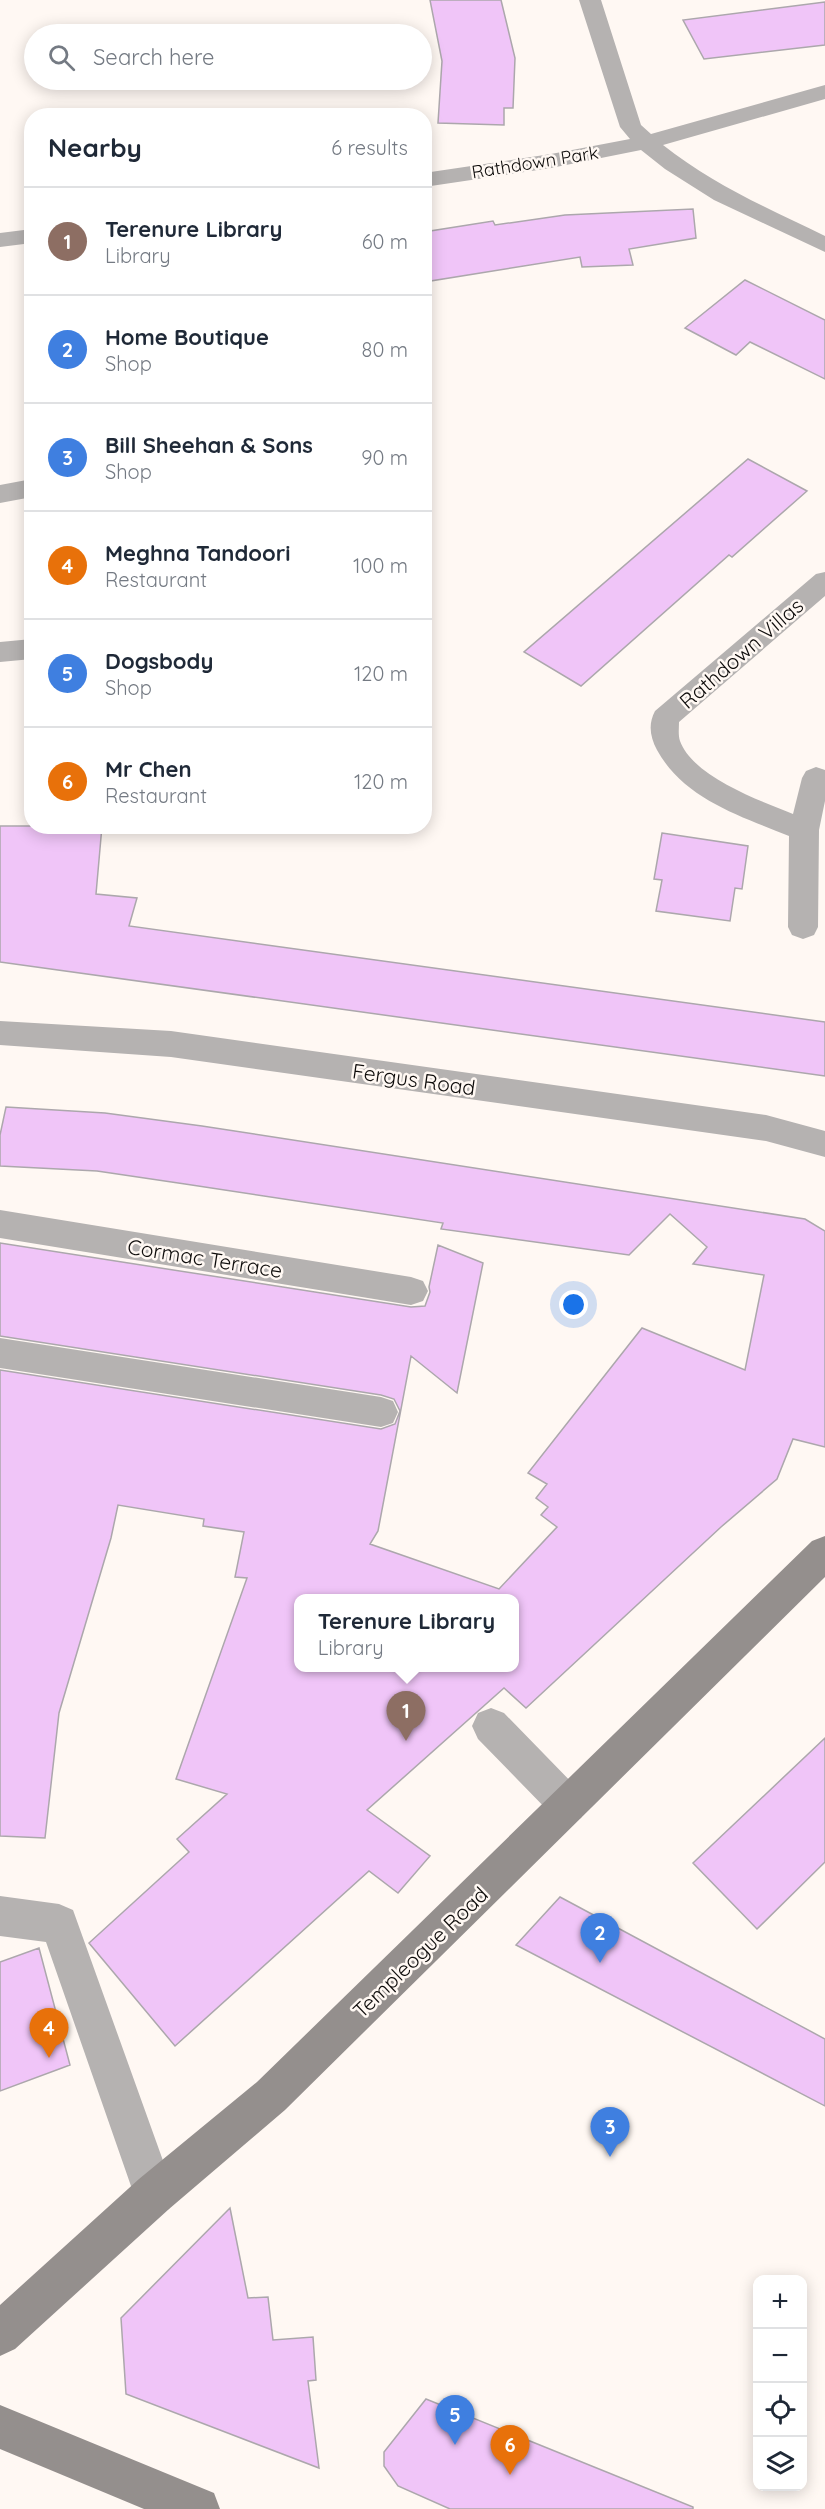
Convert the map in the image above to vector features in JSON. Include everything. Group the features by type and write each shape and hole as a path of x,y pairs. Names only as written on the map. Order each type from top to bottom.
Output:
{"main road":[{"name":"Templeogue Road","path":"0,2334 154,2194 271,2096 825,1553"},
{"path":"0,2427 198,2509"}],"street":[{"path":"590,0 631,127 645,142 664,159 732,199 825,245"},
{"name":"Rathdown Park","path":"432,179 569,158 645,142 768,111 825,92"},
{"path":"0,240 24,237"},
{"path":"0,494 24,490"},
{"name":"Rathdown Villas","path":"804,830 729,799 686,771 666,741 665,718 825,581"},
{"path":"0,652 24,650"},
{"path":"803,927 804,830 816,778"},
{"name":"Fergus Road","path":"0,1033 171,1044 766,1128 825,1144"},
{"name":"Cormac Terrace","path":"0,1224 411,1291"},
{"path":"0,1353 381,1412"},
{"path":"491,1726 568,1805"},
{"path":"0,1916 59,1924 154,2194"}],"building":[{"path":"430,0 501,0 515,58 513,108 504,108 504,125 438,123 442,61"},
{"path":"825,2 825,45 704,59 683,20"},
{"path":"693,209 696,238 629,249 633,265 582,267 580,257 432,281 432,231 493,221 495,225 565,215"},
{"path":"745,280 825,320 825,379 750,342 736,355 685,328"},
{"path":"748,459 807,491 732,557 729,555 581,686 524,652"},
{"path":"0,826 24,826 24,834 101,834 96,894 137,898 129,926 825,1022 825,1076 0,962"},
{"path":"662,833 748,846 742,889 735,888 730,921 656,911 662,880 654,879"},
{"path":"6,1107 105,1113 805,1219 825,1231 825,1447 793,1439 777,1479 721,1527 526,1708 504,1688 367,1810 430,1856 398,1893 369,1871 175,2046 89,1943 189,1852 177,1839 227,1794 176,1779 247,1578 235,1577 244,1532 203,1526 204,1519 118,1505 111,1538 59,1713 45,1838 0,1836 0,1370 381,1429 395,1424 400,1411 394,1399 381,1395 0,1336 0,1243 411,1307 425,1306 430,1292 429,1287 438,1245 483,1263 457,1393 411,1356 378,1531 370,1544 499,1589 557,1527 541,1515 548,1507 536,1498 547,1484 528,1473 642,1328 745,1370 764,1275 693,1264 707,1247 670,1214 629,1255 441,1229 443,1223 97,1171 0,1166 0,1135"},
{"path":"825,1738 825,1862 757,1929 693,1863"},
{"path":"560,1897 825,2039 825,2106 516,1945"},
{"path":"39,1948 70,2065 0,2091 0,1962"},
{"path":"230,2208 248,2298 268,2297 273,2340 313,2337 316,2380 308,2381 319,2468 126,2394 121,2318"},
{"path":"426,2399 693,2507 693,2509 450,2509 398,2486 384,2466 384,2452"}],"place":[{"name":"Terenure Library","path":"406,1741"},
{"name":"Home Boutique","path":"600,1963"},
{"name":"Meghna Tandoori","path":"49,2058"},
{"name":"Bill Sheehan & Sons","path":"610,2157"},
{"name":"Dogsbody","path":"455,2445"},
{"name":"Mr Chen","path":"510,2475"}]}
